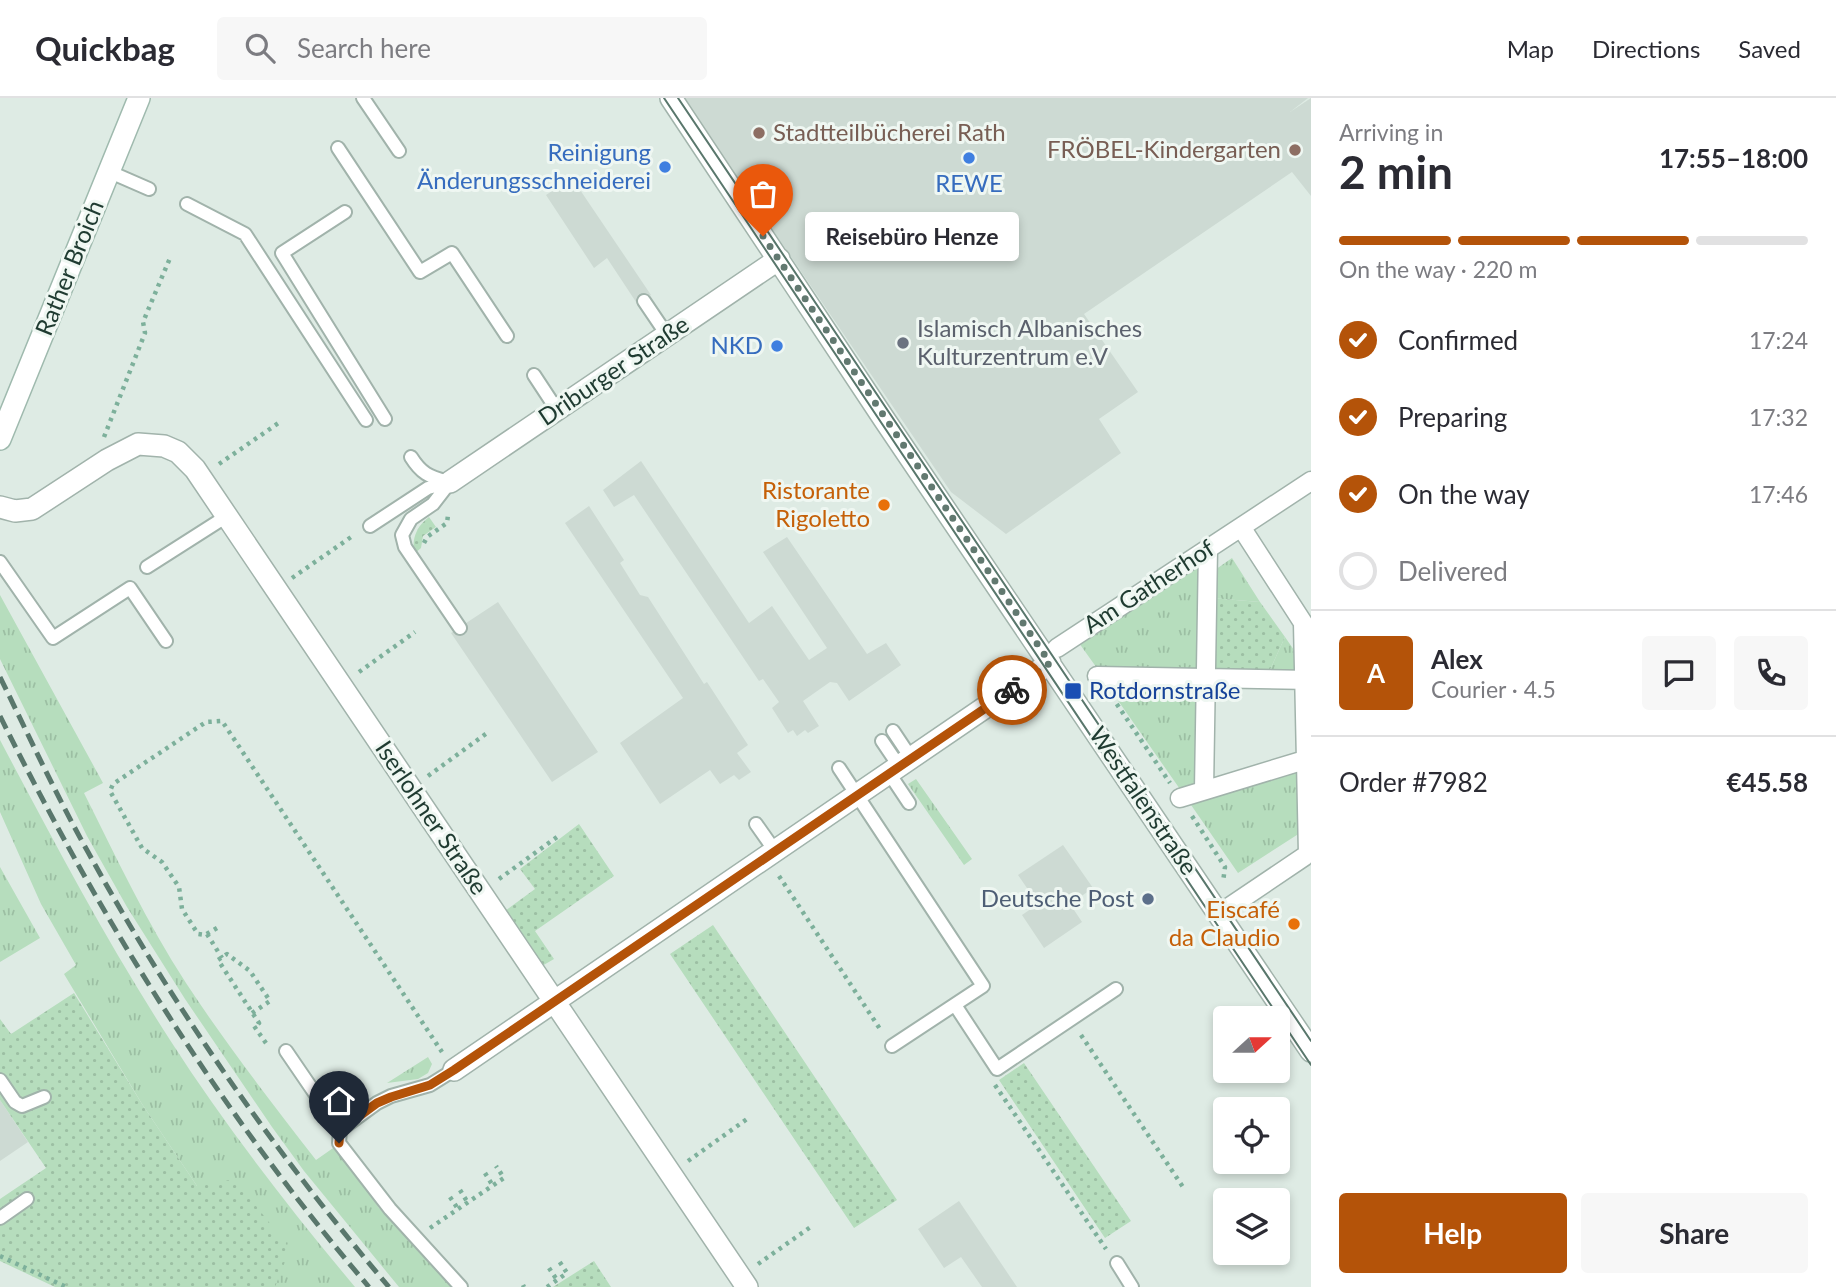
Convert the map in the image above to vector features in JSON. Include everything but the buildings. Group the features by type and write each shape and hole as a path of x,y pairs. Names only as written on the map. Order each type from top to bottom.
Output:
{"street":[{"name":"Rather Broich","path":"0,439 139,98"},
{"name":"Westfalenstraße","path":"671,98 1053,656 1219,914 1311,1051"},
{"name":"Driburger Straße","path":"450,482 779,259"},
{"name":"Iserlohner Straße","path":"0,508 24,512 32,509 107,460 138,444 164,446 178,452 201,477 743,1282"},
{"name":"Am Gatherhof","path":"1053,656 1208,548 1311,481"},
{"name":"Am Gatherhof","path":"1241,527 1307,629"},
{"path":"1204,790 1208,548"},
{"path":"1219,914 1310,853 1307,629"},
{"path":"454,1070 900,766 1053,656"},
{"path":"1097,676 1308,679"},
{"path":"1180,798 1309,758"}],"lane":[{"path":"363,98 399,152"},
{"path":"338,148 420,272 452,253 507,336"},
{"path":"110,172 149,189"},
{"path":"187,204 245,234 366,420"},
{"path":"345,212 282,253 385,419"},
{"path":"644,301 667,335"},
{"path":"534,375 557,410"},
{"path":"411,457 420,471 434,479 450,482"},
{"path":"370,527 428,488 450,482"},
{"path":"450,482 433,504 405,526 403,541 460,628"},
{"path":"147,567 227,516"},
{"path":"0,562 53,638 130,588 166,641"},
{"path":"893,731 909,803"},
{"path":"882,741 900,766"},
{"path":"839,768 983,986 892,1046"},
{"path":"756,824 771,854"},
{"path":"955,1005 997,1069 1116,989"},
{"path":"286,1051 340,1130 339,1143 415,1238 461,1287"},
{"path":"340,1130 377,1103 430,1085 454,1070"},
{"path":"0,1080 15,1101 22,1106 44,1097"},
{"path":"0,1217 27,1199"},
{"path":"1117,1264 1132,1287"}],"path":[{"path":"107,460 100,449 145,333 143,322 170,258"},
{"path":"201,477 280,422"},
{"path":"276,588 370,527"},
{"path":"341,685 415,632"},
{"path":"1097,676 1225,867 1219,914"},
{"path":"216,928 207,934 198,934 182,909 179,887 162,862 142,848 112,796 110,787 206,722 222,721 454,1070"},
{"path":"410,789 486,733"},
{"path":"481,892 557,837"},
{"path":"771,854 892,1046"},
{"path":"1216,872 1225,867"},
{"path":"207,934 222,958"},
{"path":"252,1013 270,1001 250,971 227,954 218,960 252,1013 259,1023 254,1026 269,1048"},
{"path":"1070,1020 1185,1190"},
{"path":"997,1069 988,1074 1074,1205 1117,1264"},
{"path":"670,1174 747,1119"},
{"path":"415,1238 504,1178 496,1166"},
{"path":"485,1173 493,1186"},
{"path":"460,1190 468,1203"},
{"path":"450,1197 458,1209"},
{"path":"743,1282 812,1226"},
{"path":"0,1256 66,1287"},
{"path":"547,1287 567,1273 559,1261"},
{"path":"548,1268 557,1280"}],"shaded area":[{"path":"683,98 1308,98 1290,112 1311,98 1311,196 1292,172 1084,314 1138,392 1099,419 1121,453 1006,534 951,492"},
{"path":"572,178 651,295 638,305 607,258 594,268 546,195"},
{"path":"641,461 749,623 772,606 809,660 827,648 763,552 787,537 867,654 886,643 901,665 849,701 837,683 830,682 803,701 819,726 808,733 805,730 797,736 793,730 788,733 772,708 779,702 763,679 759,681 634,495 614,507 603,490"},
{"path":"589,506 624,560 620,563 640,595 648,597 704,684 707,682 748,745 737,753 751,772 739,780 734,775 720,784 710,770 660,804 620,743 683,698 565,523"},
{"path":"498,602 598,752 552,782 451,633"},
{"path":"1063,845 1093,888 1070,904 1082,922 1044,948 1022,915 1038,904 1018,875"},
{"path":"0,1100 28,1142 0,1161"},
{"path":"959,1201 1017,1287 982,1287 961,1257 944,1268 918,1229"}],"green space":[{"path":"429,517 436,527 423,536 421,548 414,554 416,533"},
{"path":"1204,556 1201,672 1099,671 1079,643"},
{"path":"1232,558 1260,602 1211,598 1212,572"},
{"path":"0,595 103,783 84,793 145,913 186,983 233,1051 316,1160 336,1146 379,1208 453,1287 399,1287 304,1171 185,999 127,907 87,836 0,659"},
{"path":"1211,598 1260,602 1285,637 1268,674 1210,672"},
{"path":"1285,637 1294,650 1296,674 1268,674"},
{"path":"1105,682 1201,685 1199,787 1182,792"},
{"path":"0,740 103,930 170,1040 259,1166 355,1287 229,1287 197,1186 142,1104 64,974 76,965 41,904 0,812"},
{"path":"1299,767 1300,833 1238,873 1189,802"},
{"path":"916,779 972,859 964,865 908,784"},
{"path":"579,824 614,876 535,931 554,959 542,966 505,911 535,889 520,869"},
{"path":"0,867 40,938 0,962"},
{"path":"713,925 897,1200 854,1228 670,954"},
{"path":"74,993 142,1104 197,1186 235,1179 290,1249 275,1287 55,1287 0,1261 0,1199 46,1168 0,1100 0,1019 11,1034"},
{"path":"428,1057 432,1064 428,1073 418,1079 387,1083"},
{"path":"1024,1063 1131,1221 1105,1238 999,1080"},
{"path":"594,1261 611,1287 553,1287"}],"tram line":[{"path":"664,98 1311,1065"},
{"path":"678,98 1311,1041"}],"railway":[{"path":"0,677 76,831 155,967 266,1131 389,1287"},
{"path":"0,716 80,868 167,1013 263,1153 369,1287"}],"way so far":[{"path":"763,236 1050,663 1012,690"}],"place":[{"name":"Stadtteilbücherei Rath","path":"759,133"},
{"name":"FRÖBEL-Kindergarten","path":"1295,150"},
{"name":"REWE","path":"969,158"},
{"name":"Reinigung Änderungsschneiderei","path":"665,167"},
{"name":"Reisebüro Henze","path":"763,236"},
{"name":"Islamisch Albanisches Kulturzentrum e.V","path":"903,343"},
{"name":"NKD","path":"777,346"},
{"name":"Ristorante Rigoletto","path":"884,505"},
{"name":"Rotdornstraße","path":"1073,691"},
{"name":"Deutsche Post","path":"1148,899"},
{"name":"Eiscafé da Claudio","path":"1294,924"}],"route":[{"path":"339,1143 340,1130 377,1103 421,1089 454,1070 1012,690"}]}
